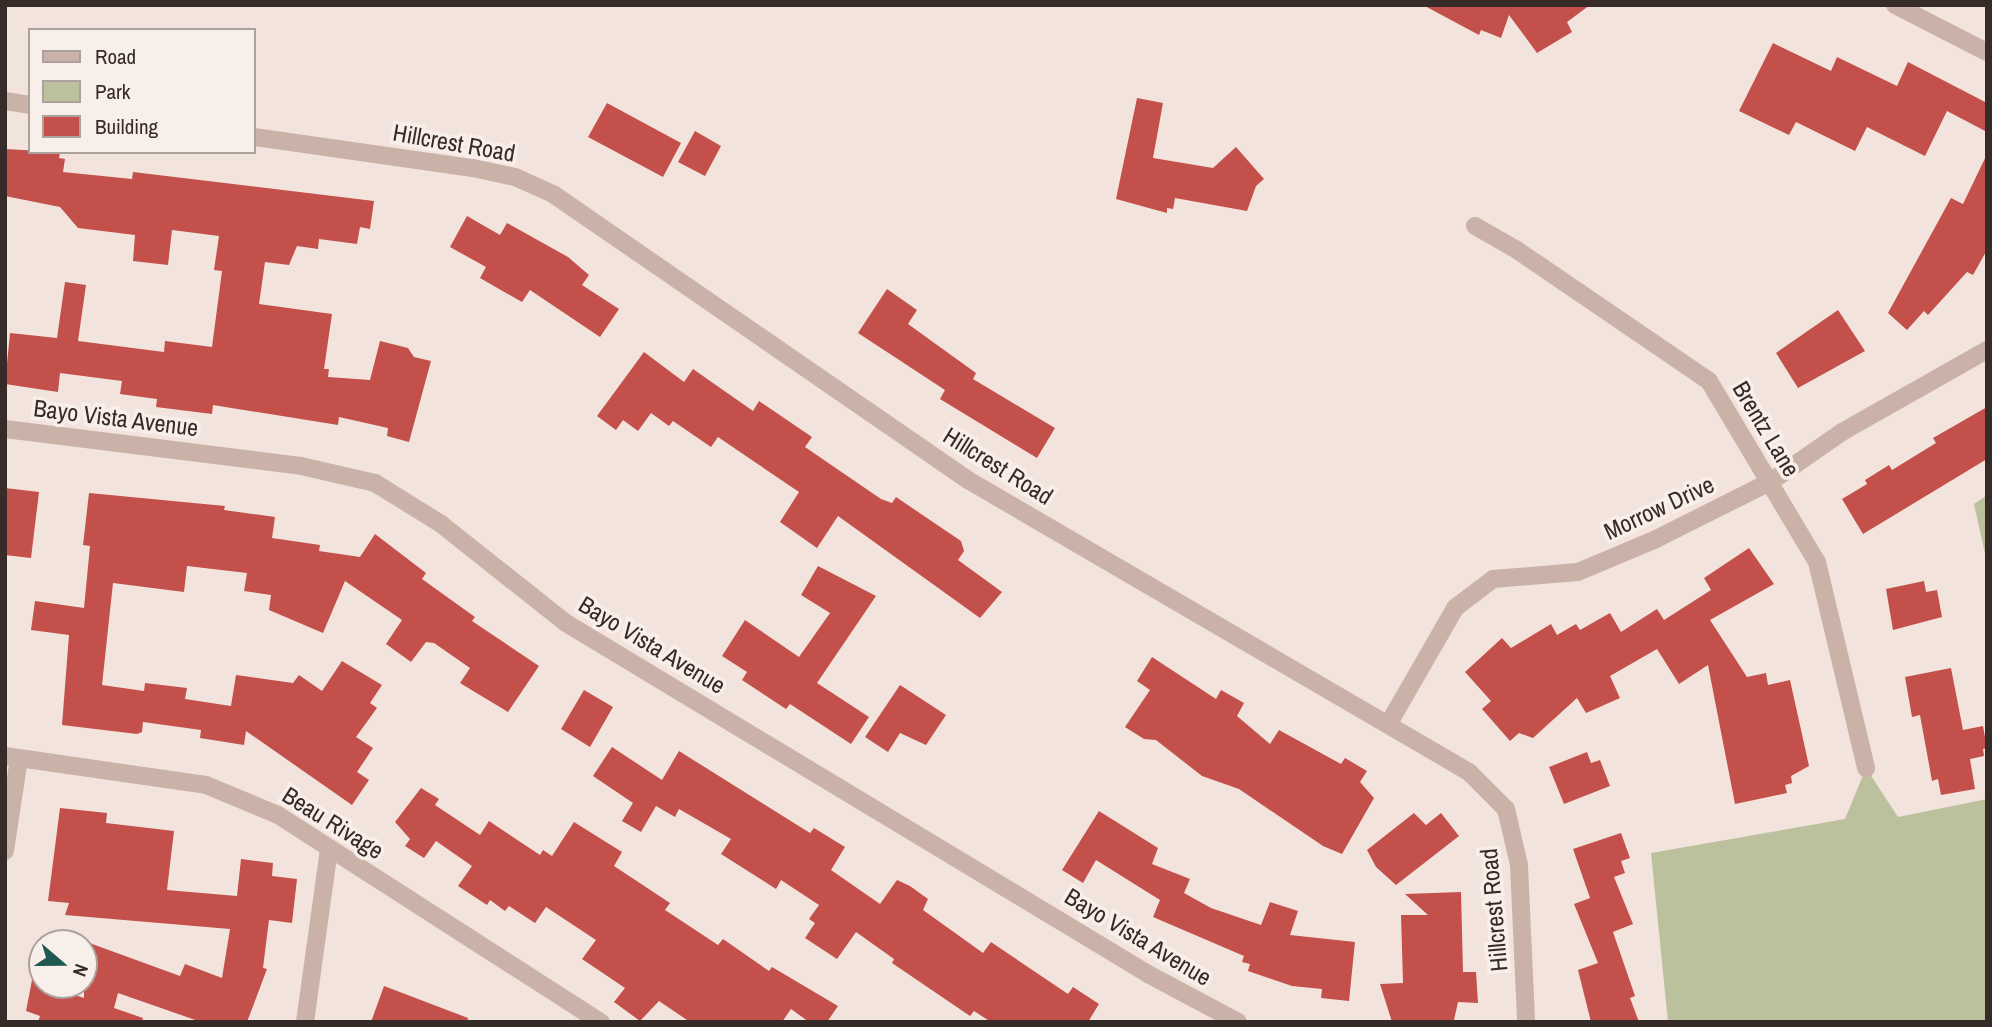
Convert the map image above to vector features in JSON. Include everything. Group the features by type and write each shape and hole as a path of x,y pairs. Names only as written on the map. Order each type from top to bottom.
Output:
{"street":[{"path":"1895,5 1987,52"},
{"path":"5,101 28,105"},
{"name":"Hillcrest Road","path":"256,137 473,168 515,177 553,194 968,480 1390,723 1469,772 1506,809 1520,865 1526,1022"},
{"name":"Brentz Lane","path":"1475,226 1517,250 1709,381 1817,562 1866,768"},
{"name":"Morrow Drive","path":"1390,723 1455,608 1493,579 1578,572 1770,482 1842,432 1987,350"},
{"name":"Bayo Vista Avenue","path":"5,429 301,466 375,483 442,524 566,623 1149,974 1238,1022"},
{"path":"5,851 12,757"},
{"name":"Beau Rivage","path":"12,757 206,785 278,815 601,1022"},
{"path":"305,1022 329,849"}],"green space":[{"path":"1987,495 1987,563 1974,504"},
{"path":"1866,768 1898,817 1987,799 1987,1022 1668,1022 1651,853 1845,819"}],"building":[{"path":"1423,5 1590,5 1567,22 1572,32 1537,53 1509,15 1501,38 1481,30 1479,35"},
{"path":"1773,43 1831,71 1837,57 1897,86 1908,62 1987,103 1987,132 1947,111 1925,156 1867,127 1855,151 1796,122 1789,135 1739,111"},
{"path":"1137,98 1163,103 1153,158 1213,168 1236,147 1264,179 1256,186 1247,211 1175,198 1173,209 1167,208 1167,213 1116,199"},
{"path":"607,103 681,143 663,177 588,137"},
{"path":"695,131 721,146 705,176 678,162"},
{"path":"5,149 28,150 28,154 60,154 59,158 65,159 63,172 132,179 133,172 374,201 370,229 360,227 357,244 319,239 318,249 297,246 289,265 265,262 259,304 332,314 324,369 329,369 328,377 370,380 380,341 408,348 414,357 431,361 409,442 387,436 388,428 339,417 338,425 213,405 212,414 156,407 157,399 120,394 122,381 60,373 58,392 5,384 10,333 57,338 65,282 86,285 78,341 164,352 165,341 212,347 222,271 214,270 219,236 172,230 168,265 133,261 135,235 78,228 60,207 5,196"},
{"path":"1987,154 1987,250 1973,275 1967,272 1928,315 1924,311 1907,330 1888,313 1951,198 1963,204"},
{"path":"467,216 500,235 507,223 568,257 589,275 582,285 619,309 600,337 530,290 522,302 480,278 486,267 450,247"},
{"path":"887,289 917,310 908,324 976,373 973,379 1055,428 1037,458 940,399 945,390 858,333"},
{"path":"1838,310 1865,351 1798,388 1776,353"},
{"path":"644,352 684,382 693,369 753,411 759,401 812,437 805,447 881,499 892,503 896,497 961,541 964,551 958,560 1002,592 980,618 838,516 817,548 780,522 799,492 718,437 711,447 673,421 669,426 651,413 638,431 623,420 616,430 597,416"},
{"path":"1987,407 1987,459 1863,534 1842,499 1867,484 1865,480 1889,465 1892,470 1936,443 1933,438"},
{"path":"5,488 39,492 31,558 5,555"},
{"path":"89,493 225,506 224,510 275,517 272,538 320,545 319,551 360,557 375,534 426,573 422,579 475,617 472,621 539,666 508,712 460,683 470,668 434,643 426,642 411,662 386,644 402,620 345,581 323,633 269,610 271,595 244,591 247,573 187,566 184,592 113,583 102,685 144,691 145,683 187,688 185,699 231,706 236,675 293,683 299,675 322,691 342,661 382,685 370,703 377,708 356,737 373,748 357,772 369,780 352,805 246,731 244,745 200,738 201,730 143,722 142,732 137,734 62,725 69,635 31,630 35,601 84,608 90,546 83,545"},
{"path":"1749,548 1774,584 1710,620 1747,677 1766,673 1768,685 1790,680 1809,766 1791,776 1792,783 1785,785 1787,793 1735,804 1708,665 1679,684 1657,649 1610,676 1620,698 1586,713 1577,698 1533,738 1519,733 1510,741 1482,709 1491,701 1465,672 1502,638 1511,648 1551,624 1557,635 1576,624 1580,630 1610,613 1621,632 1657,609 1664,620 1711,590 1704,578"},
{"path":"818,566 876,596 817,683 869,717 851,744 790,704 786,709 742,680 747,672 722,656 745,620 799,657 830,613 801,595"},
{"path":"1924,581 1926,592 1937,590 1942,617 1893,630 1886,589"},
{"path":"1152,657 1216,699 1221,690 1244,703 1237,716 1270,744 1279,730 1341,764 1345,758 1367,771 1360,782 1374,798 1342,854 1323,846 1239,789 1202,776 1156,740 1144,739 1125,727 1150,690 1137,681"},
{"path":"1951,668 1963,730 1983,726 1987,748 1983,749 1984,756 1970,759 1975,789 1941,795 1938,779 1932,781 1920,715 1912,717 1905,677"},
{"path":"900,685 946,715 926,745 900,733 888,752 865,737"},
{"path":"584,690 613,707 590,747 561,729"},
{"path":"612,747 662,780 679,751 810,833 814,828 845,847 831,870 880,904 897,880 928,899 923,910 983,953 991,942 1068,994 1073,987 1099,1004 1088,1022 991,1022 974,1011 970,1016 892,963 894,959 856,932 837,959 805,938 815,923 809,919 819,905 781,880 776,889 721,854 731,839 679,809 675,817 656,806 641,832 622,821 633,803 593,776"},
{"path":"1587,752 1591,763 1600,760 1610,786 1564,804 1549,767"},
{"path":"421,788 439,799 435,805 480,835 489,821 540,855 543,850 552,856 574,822 622,852 614,866 670,903 665,910 718,945 723,939 769,971 772,967 838,1006 827,1022 809,1022 791,1009 782,1022 690,1022 659,1001 640,1021 614,1002 625,988 582,959 596,940 546,907 535,923 509,906 505,911 490,900 487,905 458,886 472,866 436,841 424,858 405,846 410,839 395,822"},
{"path":"60,808 107,813 106,823 174,831 167,890 237,896 241,859 273,863 272,876 297,879 292,923 269,920 263,968 267,969 247,1022 201,1022 118,993 114,1008 143,1018 142,1022 38,1022 40,1016 26,1011 28,999 98,999 98,946 180,976 185,964 222,978 230,929 65,915 69,903 48,901"},
{"path":"1099,811 1158,848 1152,864 1190,879 1184,893 1211,908 1261,925 1270,902 1298,911 1290,935 1355,942 1349,1001 1321,998 1322,989 1292,986 1248,971 1250,964 1242,962 1244,956 1153,917 1160,900 1096,860 1083,883 1062,870"},
{"path":"1414,813 1426,825 1441,813 1459,836 1396,885 1376,867 1367,850"},
{"path":"1621,833 1630,858 1621,861 1625,873 1614,877 1633,924 1613,932 1635,996 1630,998 1639,1022 1591,1022 1578,970 1598,963 1574,904 1590,898 1573,849"},
{"path":"1461,892 1463,972 1476,972 1478,1003 1458,1002 1454,1020 1392,1022 1380,984 1403,983 1401,915 1428,915 1405,894"},
{"path":"384,986 468,1018 467,1022 371,1022"}]}
